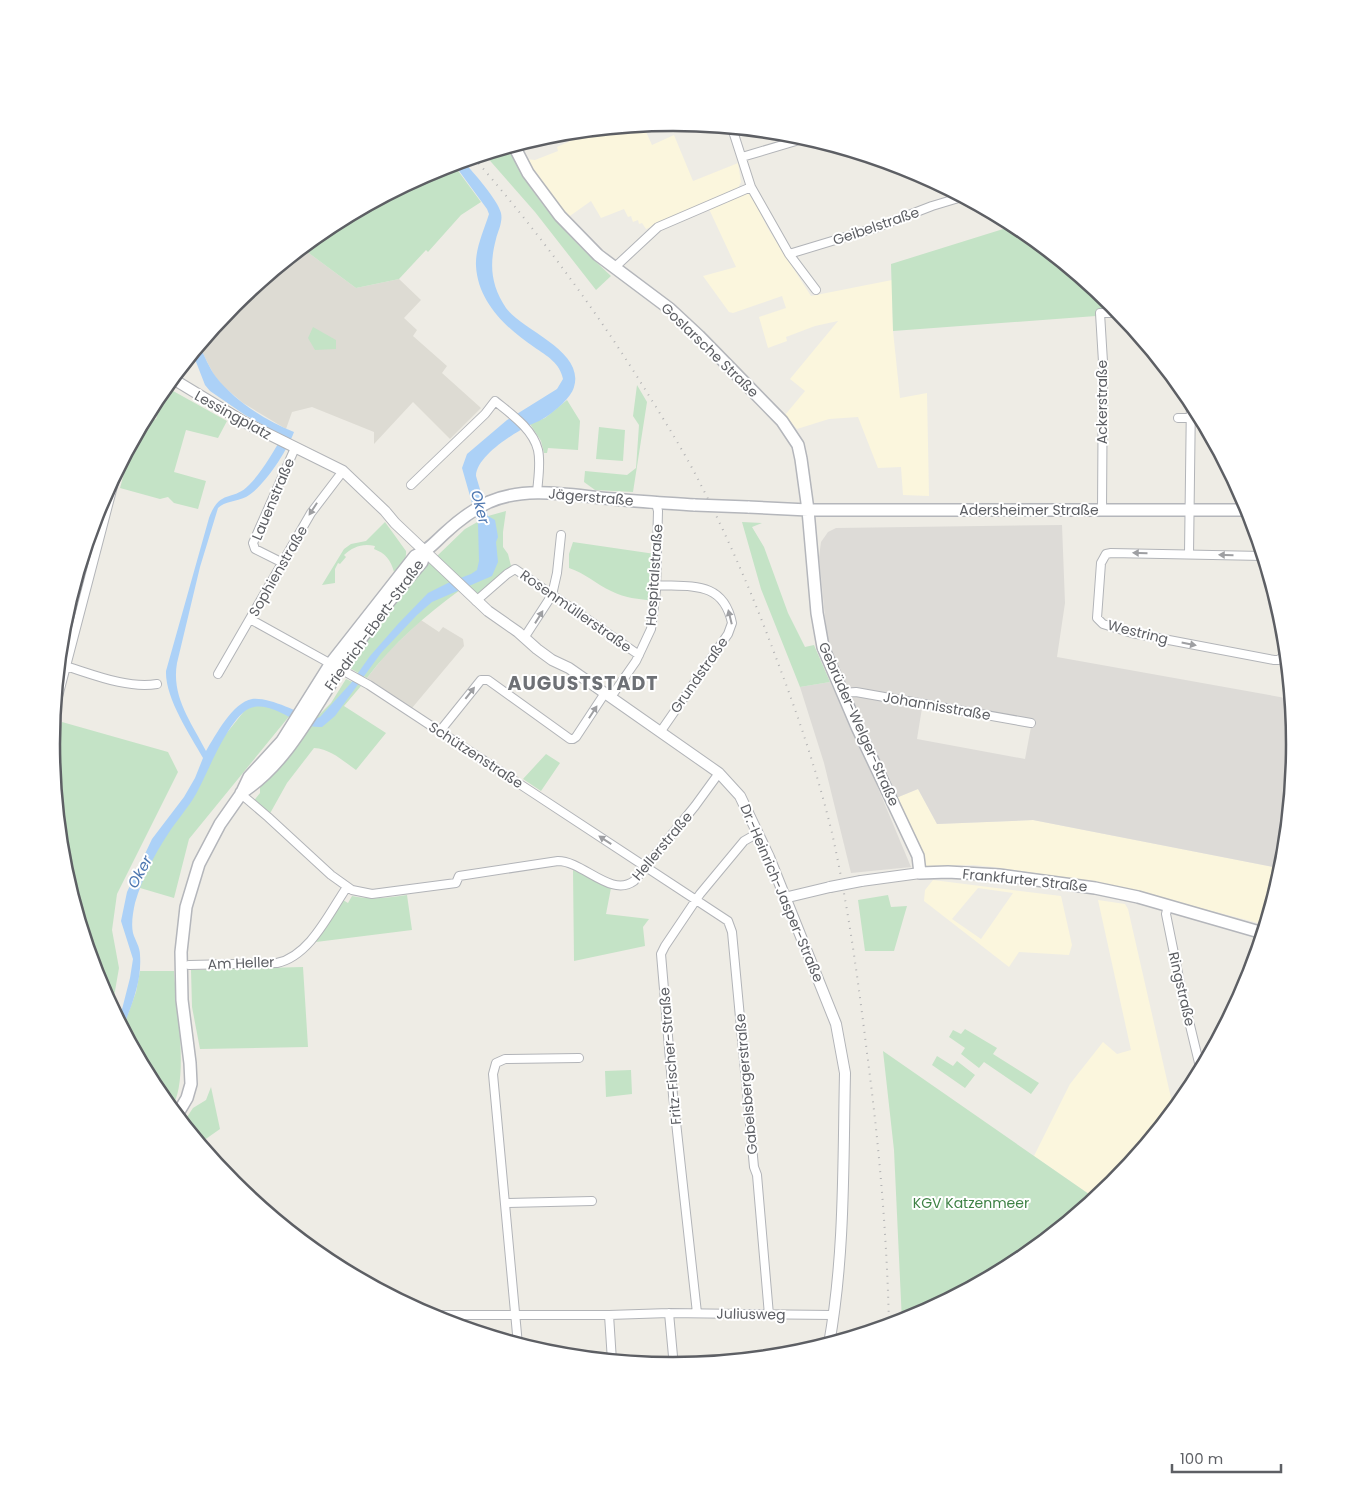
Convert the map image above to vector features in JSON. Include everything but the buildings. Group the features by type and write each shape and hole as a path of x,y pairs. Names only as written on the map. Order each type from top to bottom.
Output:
{"main road":[{"name":"Goslarsche Straße","path":"517,152 528,173 550,205 578,236 614,268 670,309 700,336 782,421 798,445 808,510"},
{"name":"Jägerstraße","path":"425,552 447,531 488,503 508,496 537,492 656,503 808,510"},
{"name":"Adersheimer Straße","path":"808,510 1240,510"},
{"name":"Gebrüder-Welger-Straße","path":"808,510 820,639 842,693 918,856 920,873"},
{"name":"Friedrich-Ebert-Straße","path":"180,1109 187,1098 191,1077 183,1010 182,937 186,907 199,864 220,824 241,794 257,783 281,756 296,728 336,666 422,562 425,552"},
{"name":"Frankfurter Straße","path":"920,873 948,872 999,875 1114,892 1257,931"}],"street":[{"path":"734,134 751,187 789,254 816,290"},
{"path":"742,157 791,143"},
{"path":"614,268 658,227 751,187"},
{"name":"Geibelstraße","path":"789,254 876,228 955,199"},
{"name":"Ackerstraße","path":"1102,510 1102,362 1100,313 1109,313"},
{"name":"Lessingplatz","path":"179,382 215,405 292,447"},
{"path":"411,485 485,414 495,401 529,431 538,450 537,492"},
{"path":"1189,554 1190,414"},
{"path":"1178,418 1190,418"},
{"name":"Dr.-Heinrich-Jasper-Straße","path":"292,447 343,471 476,601 552,660 569,668 718,773 727,780 740,796 758,833 836,1024 844,1062 843,1186 839,1267 830,1337"},
{"name":"Lauenstraße","path":"283,563 255,549 252,543 292,447"},
{"name":"Sophienstraße","path":"218,674 311,513 343,471"},
{"name":"Hospitalstraße","path":"440,731 481,680 488,680 570,739 573,740 576,737 639,655 652,629 656,586 658,511 656,503"},
{"path":"68,647 107,511"},
{"path":"524,638 552,595 558,573 561,535"},
{"name":"Westring","path":"1257,556 1111,552 1106,554 1101,563 1097,615 1099,621 1107,625 1145,636 1274,660 1281,658"},
{"name":"Rosenmüllerstraße","path":"476,601 512,570 518,570 639,655"},
{"name":"Grundstraße","path":"656,586 699,587 709,590 718,595 724,603 732,623 728,634 661,731"},
{"name":"Schützenstraße","path":"250,618 369,686 696,900"},
{"path":"65,666 134,685 146,686 157,684"},
{"name":"Johannisstraße","path":"842,693 856,692 1031,723"},
{"name":"Hellerstraße","path":"347,887 362,893 382,893 456,882 459,876 563,862 613,885 621,886 634,881 696,806 718,773"},
{"path":"241,794 331,875 347,887"},
{"name":"Fritz-Fischer-Straße","path":"698,1314 674,1105 661,954 696,900 744,841 758,833"},
{"name":"Frankfurter Straße","path":"784,898 861,881 920,873"},
{"name":"Am Heller","path":"189,965 277,963 290,958 298,954 310,942 347,887"},
{"name":"Gabelsbergerstraße","path":"696,900 728,921 732,932 754,1168 758,1175 770,1315"},
{"name":"Ringstraße","path":"1168,906 1166,914 1199,1061"},
{"path":"518,1338 493,1074 496,1063 505,1059 579,1058"},
{"path":"506,1204 592,1201"},
{"path":"669,1313 673,1358"},
{"name":"Juliusweg","path":"450,1315 669,1313 833,1315"},
{"path":"608,1315 611,1355"}],"shaded area":[{"path":"646,132 652,145 674,135 693,181 738,163 741,182 737,190 646,229 642,223 639,224 638,220 633,222 631,216 628,217 624,209 601,218 591,201 567,218 545,191 526,159 535,160 558,151 557,147 574,139 593,136"},
{"path":"750,191 767,227 811,296 892,280 893,331 900,398 927,393 929,496 903,495 901,467 878,468 858,417 829,419 797,429 785,415 805,391 790,379 838,321 815,326 786,337 787,341 768,348 759,317 786,308 782,296 733,313 729,312 703,276 736,267 709,209"},
{"path":"308,252 356,288 399,279 421,300 404,318 417,330 413,336 447,366 442,373 481,408 450,439 413,402 374,444 374,432 312,407 292,412 286,429 243,403 223,386 214,375 202,352 269,283"},
{"path":"1062,525 1065,603 1057,657 1285,698 1286,785 1282,825 1274,867 1033,820 937,824 918,789 896,798 831,655 827,637 819,557 821,542 828,532 836,528","holes":["922,708 1031,727 1025,759 917,739"]},
{"path":"421,620 439,632 443,627 463,639 464,646 412,708 367,678 387,653"},
{"path":"830,682 855,733 911,867 851,873 824,763 800,687"},
{"path":"918,789 937,824 1033,820 1274,867 1260,923 1108,884 994,867 973,865 925,866 896,798"},
{"path":"933,880 1061,896 1072,945 1069,955 1019,952 1009,967 924,901 925,890","holes":["978,888 1013,893 981,939 952,919"]},
{"path":"1098,900 1125,904 1128,909 1172,1102 1135,1149 1090,1195 1034,1156 1070,1084 1103,1042 1117,1054 1131,1050"}],"green space":[{"path":"511,153 529,186 542,203 560,225 611,276 596,290 535,212 489,160"},
{"path":"458,171 481,202 461,215 428,252 426,250 399,279 356,288 308,252 333,234 402,194"},
{"path":"1005,228 1047,258 1078,283 1103,308 1096,316 893,331 891,264"},
{"path":"313,327 336,340 336,349 315,350 308,338"},
{"path":"637,385 647,402 633,492 595,490 584,482 585,471 627,475 636,468 639,425 633,416"},
{"path":"173,391 227,421 218,438 186,430 174,472 206,481 198,509 174,503 168,497 160,499 120,488 125,469 142,438 153,420 156,419 158,412"},
{"path":"567,400 580,421 578,450 548,448 547,453 544,453 541,441 530,424 545,418"},
{"path":"599,427 625,430 623,461 596,459"},
{"path":"506,511 503,547 508,554 512,570 480,598 460,590 410,631 367,678 348,667 349,661 409,583 465,529 488,516"},
{"path":"385,522 406,551 404,560 394,572 384,555 374,549 375,546 362,545 347,552 344,555 346,557 340,564 338,563 335,569 335,583 322,585 344,549 351,544 366,541"},
{"path":"742,522 762,523 752,527 764,547 788,613 805,647 814,645 830,682 800,687 761,589"},
{"path":"573,542 655,554 654,601 621,595 569,568 569,554"},
{"path":"346,679 361,686 344,706 386,733 356,770 331,753 314,748 287,783 268,817 252,803 260,793 260,786 315,719 331,703"},
{"path":"262,703 291,714 189,839 174,898 130,885 198,780 206,759 249,705"},
{"path":"62,722 168,752 178,772 117,894 112,930 119,968 114,996 93,942 72,864 65,825 61,785"},
{"path":"546,754 560,763 541,791 523,779"},
{"path":"573,870 611,888 606,914 649,919 643,927 645,946 574,961"},
{"path":"407,895 412,930 316,942 343,900 348,903 352,896 379,898"},
{"path":"888,895 891,907 907,906 894,951 865,951 858,900"},
{"path":"303,967 308,1047 200,1049 192,1007 191,970"},
{"path":"140,971 174,971 181,1062 180,1081 175,1101 142,1051 126,1021 136,992"},
{"path":"965,1029 997,1048 993,1054 1039,1083 1031,1094 984,1062 979,1068 961,1054 965,1048 949,1037 953,1030 961,1034"},
{"name":"KGV Katzenmeer","path":"883,1051 1090,1195 1047,1231 1014,1255 945,1295 902,1313 894,1150"},
{"path":"937,1056 953,1066 957,1061 975,1075 965,1088 932,1065"},
{"path":"631,1070 632,1094 606,1097 605,1071"},
{"path":"211,1087 220,1129 205,1140 187,1118 193,1108 206,1100"}],"water":[{"name":"Oker","path":"468,167 499,207 501,223 494,248 492,266 494,283 506,308 514,317 562,352 575,374 574,387 570,395 558,408 499,444 486,456 477,470 476,476 488,516 495,520 498,537 496,542 498,562 492,576 432,602 417,615 381,653 335,716 322,727 304,724 279,712 263,707 254,707 245,711 237,719 220,744 190,804 158,850 138,894 132,926 140,952 140,965 136,992 126,1021 121,1012 133,959 121,921 127,892 152,839 184,797 195,778 203,758 174,704 167,682 166,671 213,509 222,499 238,493 254,480 283,436 245,415 210,391 205,385 196,360 202,352 214,373 232,394 262,416 294,432 280,458 267,477 253,492 246,497 224,504 218,508 200,567 177,663 176,675 177,687 184,709 206,751 231,713 245,701 252,699 267,700 315,719 320,717 351,683 370,656 428,593 477,570 479,561 478,524 462,468 467,454 507,420 557,389 563,379 559,369 552,360 504,323 495,313 482,291 478,279 476,260 478,246 489,214 459,171"}],"railway":[{"path":"478,163 545,245 590,305 678,443 713,508 733,552 761,618 793,705 827,811 852,942 879,1155 889,1318"}],"district":[{"name":"AUGUSTSTADT","path":"583,683"}]}
